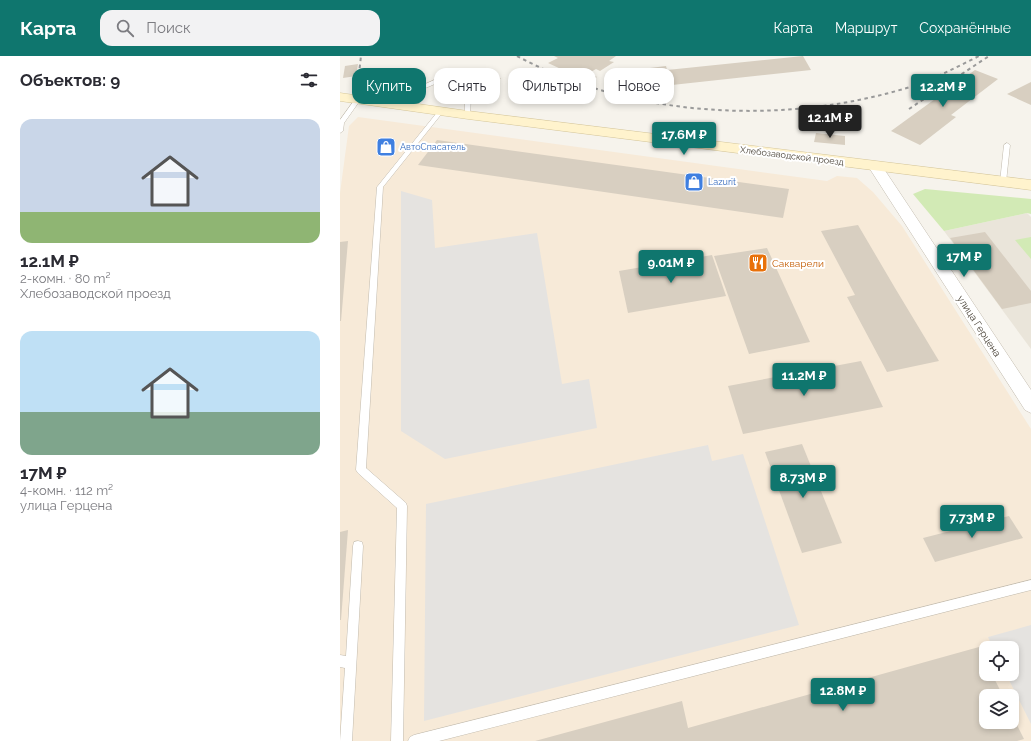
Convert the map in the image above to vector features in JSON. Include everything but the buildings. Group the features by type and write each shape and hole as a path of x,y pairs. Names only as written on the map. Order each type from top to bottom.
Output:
{"street":[{"name":"Хлебозаводской проезд","path":"340,97 352,98"},
{"name":"Хлебозаводской проезд","path":"391,104 468,115 1031,185"},
{"name":"улица Герцена","path":"875,166 1031,405"}],"lane":[{"path":"398,105 414,91 441,79 462,82 468,96 468,115"},
{"path":"340,131 341,123 354,104"},
{"path":"397,741 402,506 361,470 380,187 440,111"},
{"path":"1003,182 1007,145"},
{"path":"346,741 346,662 358,546"},
{"path":"414,741 1031,585"}],"shaded area":[{"path":"358,117 827,181 837,176 857,178 873,192 902,226 1031,429 1031,741 340,741 340,193 349,126"},
{"path":"401,191 432,200 435,248 537,233 562,384 589,379 597,428 445,459 401,431"},
{"path":"1027,213 1031,217 1031,349 944,231"},
{"path":"708,445 712,461 743,454 799,625 424,721 426,504"},
{"path":"1031,625 1031,724 1019,700 1019,689 1014,689 1010,681 1019,681 1019,641 990,641 988,637"}],"green space":[{"path":"925,189 1031,199 1031,214 1027,213 944,231 913,194"},
{"path":"1031,237 1031,259 1015,240"}],"railway":[{"path":"360,68 361,56"},
{"path":"517,56 562,77 611,93 660,104 712,110 763,111 814,107 865,99 922,83 979,56"},
{"path":"909,109 989,56"}],"place":[{"name":"АвтоСпасатель","path":"386,147"},
{"name":"Lazurit","path":"694,182"},
{"name":"Сакварели","path":"758,263"}]}
